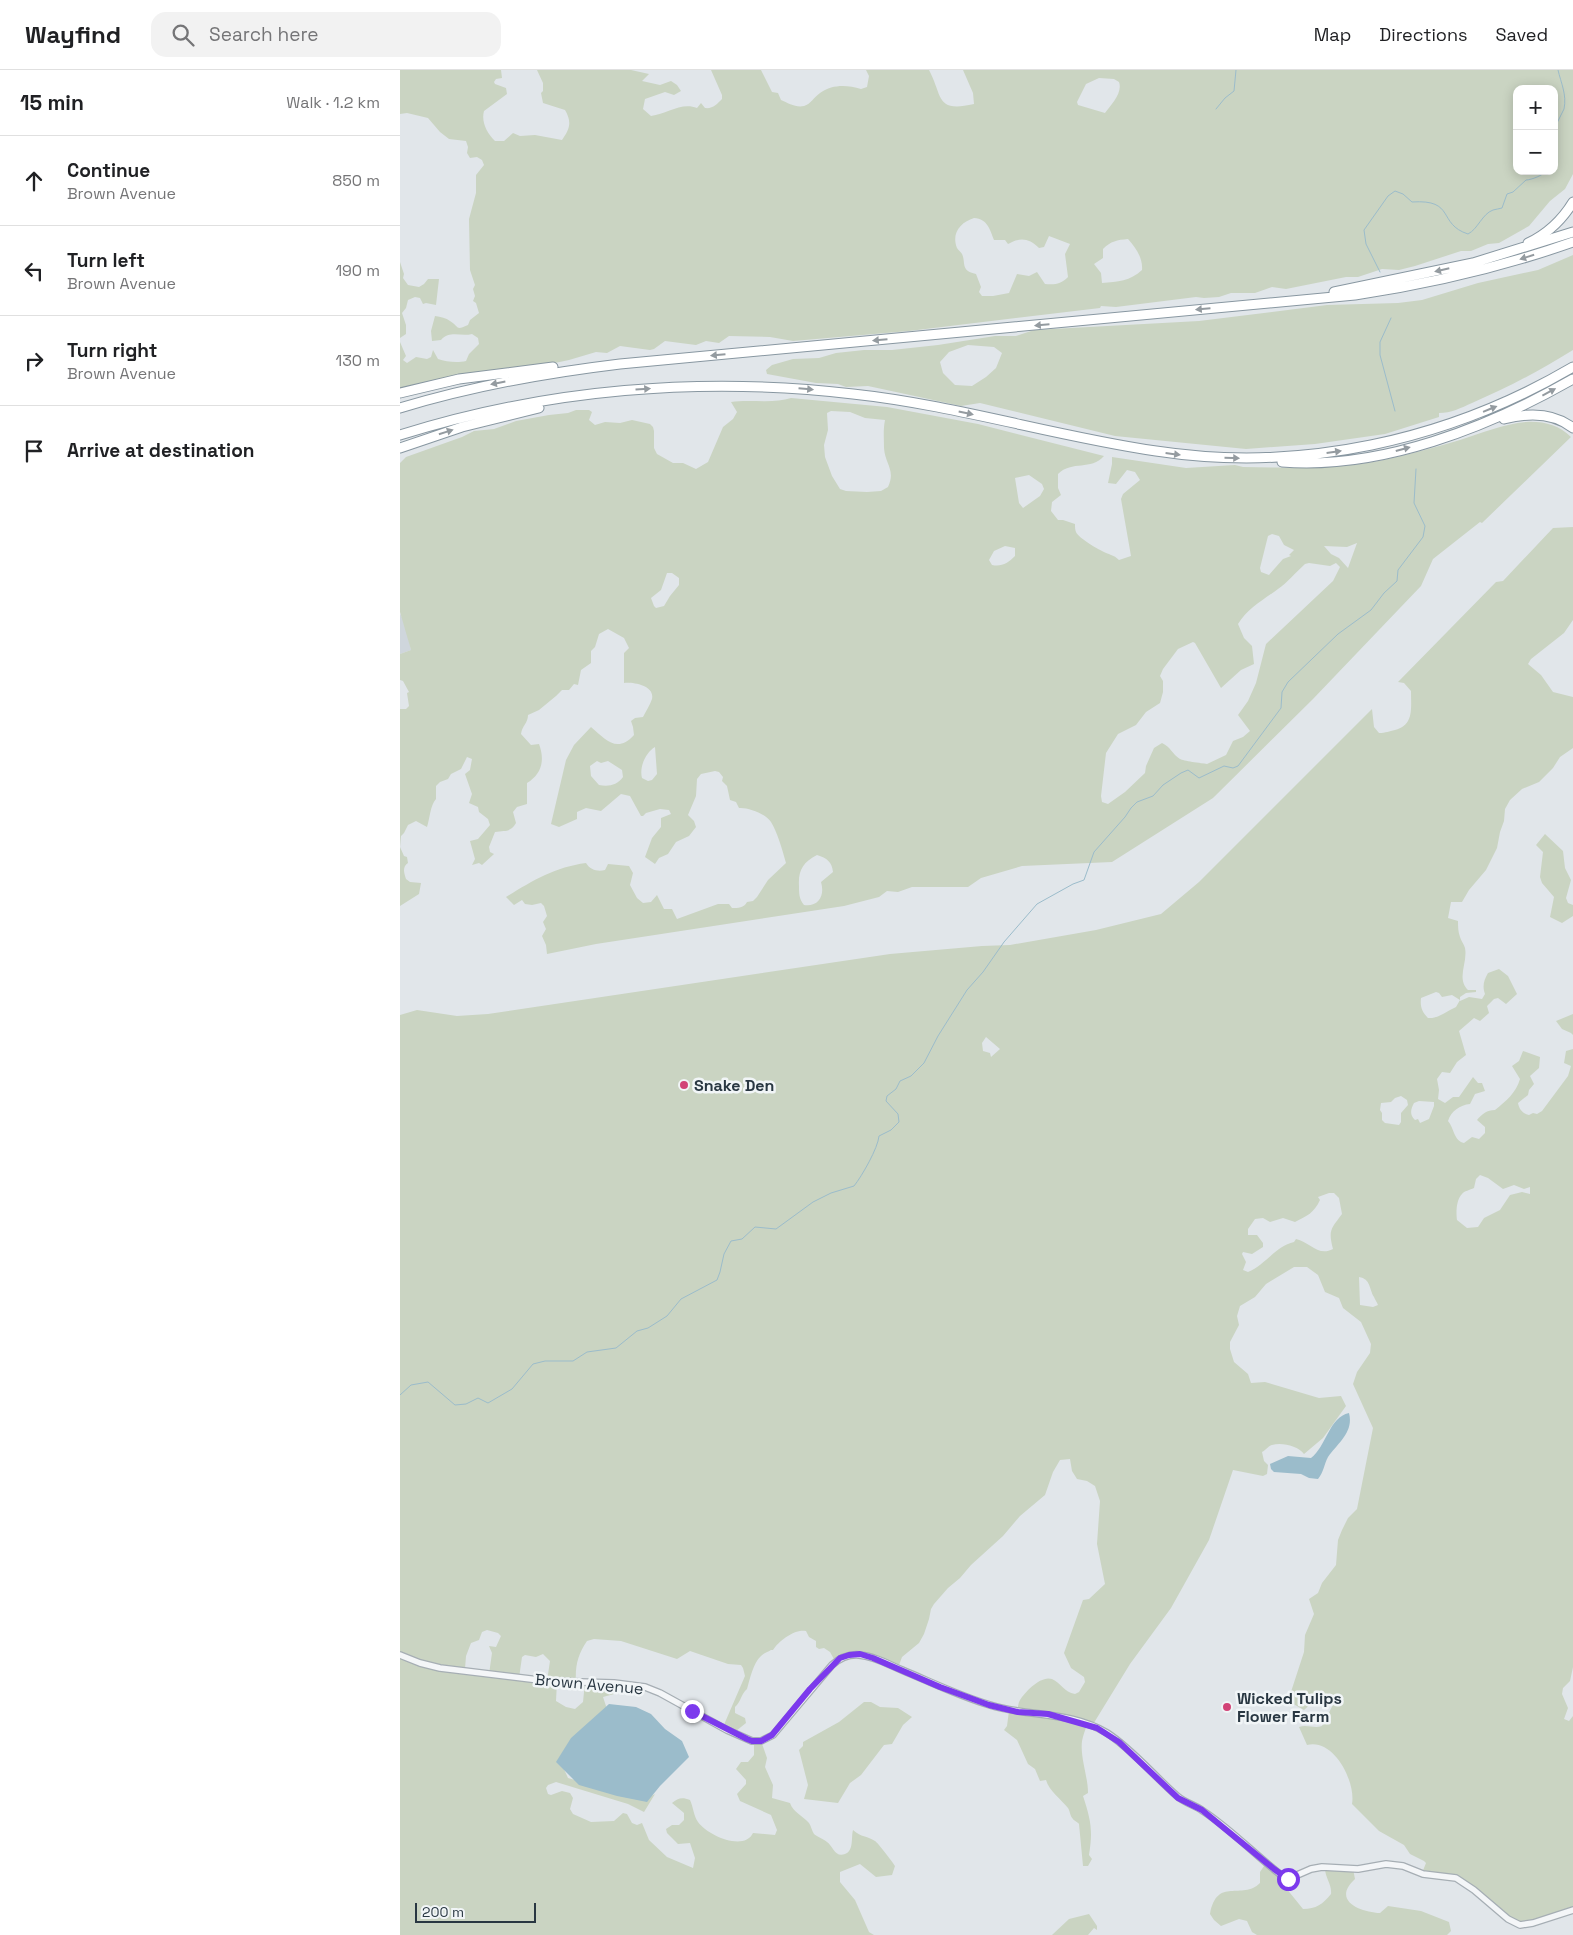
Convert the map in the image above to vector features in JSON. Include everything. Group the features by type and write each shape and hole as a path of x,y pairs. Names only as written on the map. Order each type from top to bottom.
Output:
{"highway":[{"path":"1473,263 1518,248 1537,238 1554,225 1573,202"},
{"path":"1252,305 1363,286 1473,263 1573,232"},
{"path":"400,408 493,384 598,367 1355,295 1428,282 1507,263 1573,242"},
{"path":"400,393 488,374 568,366 598,367"},
{"path":"1250,458 1338,452 1424,433 1500,405 1573,367"},
{"path":"1472,427 1513,410 1573,379"},
{"path":"400,435 498,410 561,398 620,391 693,386 794,388 852,393 932,406 1141,449 1199,456 1250,458 1295,463 1353,459 1396,451 1472,427 1512,417 1534,415 1556,418 1573,428"},
{"path":"400,448 490,419 620,391"}],"street":[{"name":"Brown Avenue","path":"400,1655 440,1668 547,1681 614,1683 645,1687 660,1693 727,1730 752,1741 758,1741 772,1735 840,1658 860,1654 989,1705 1018,1712 1048,1714 1097,1728 1119,1742 1178,1798 1202,1810 1285,1878 1322,1867 1358,1869 1386,1864 1403,1866 1423,1874 1456,1878 1474,1890 1508,1919 1520,1925 1533,1923 1573,1910"}],"shaded area":[{"path":"400,614 404,620 411,650 400,654"}],"green space":[{"path":"400,70 501,70 502,78 496,79 494,82 506,88 507,94 484,111 483,119 487,131 495,141 504,141 513,133 520,136 535,135 562,140 567,132 569,118 565,110 543,103 541,93 543,91 543,83 537,70 631,70 649,74 642,81 660,85 671,81 677,85 681,91 674,95 665,92 645,99 643,109 651,116 685,106 697,108 701,103 705,108 710,108 717,104 722,99 722,95 711,70 761,70 772,92 778,93 781,100 792,105 804,106 809,104 820,93 830,88 845,86 861,89 867,87 869,76 866,70 929,70 942,100 952,106 961,106 974,104 973,93 963,70 1573,70 1573,174 1565,189 1550,201 1529,226 1499,243 1488,244 1471,251 1461,251 1399,270 1382,269 1358,277 1346,277 1286,289 1272,287 1255,293 1231,293 1219,297 1196,297 1116,307 1101,306 1100,308 909,331 793,341 770,337 729,336 719,343 706,341 696,345 665,341 650,350 620,346 607,353 596,352 569,360 400,396 400,342 406,356 403,360 407,363 416,357 427,359 431,357 433,350 438,359 452,362 466,361 469,354 479,344 478,338 472,334 452,334 441,340 432,341 431,331 435,316 447,319 458,328 461,328 468,325 470,320 479,313 476,303 473,301 475,285 470,270 469,219 476,193 476,175 484,165 482,160 477,157 470,158 467,153 466,141 449,139 428,118 407,113 400,114","holes":["1099,78 1114,79 1119,82 1120,86 1118,95 1105,113 1078,105 1077,102 1086,84","974,218 982,220 988,226 994,240 1005,240 1008,244 1016,240 1028,240 1039,248 1044,247 1049,236 1070,244 1065,254 1068,277 1060,283 1045,284 1037,272 1029,276 1017,274 1009,293 982,296 979,292 981,287 976,274 971,273 964,266 962,254 955,243 956,233 961,225","1128,239 1140,257 1142,270 1133,277 1124,280 1102,283 1101,273 1094,264 1103,258 1103,249 1106,246 1114,241"]},
{"path":"1573,255 1573,350 1536,372 1498,391 1456,410 1439,413 1439,417 1385,434 1315,444 1246,449 1115,436 980,403 961,406 868,386 846,387 838,384 816,383 767,374 766,370 772,365 793,359 819,358 836,353 864,350 892,350 938,345 995,336 1016,336 1034,330 1199,321 1327,305 1398,303 1422,300 1478,283 1538,270","holes":["968,345 994,347 1002,353 996,368 972,386 955,385 943,373 940,362 949,352"]},
{"path":"400,262 404,274 403,278 408,285 419,287 428,279 439,279 436,305 423,304 420,298 415,297 408,300 406,308 402,313 406,325 406,334 400,338"},
{"path":"791,398 887,407 978,424 1104,456 1099,461 1087,465 1069,467 1058,474 1058,488 1061,495 1052,502 1051,511 1058,520 1075,524 1076,532 1085,541 1119,560 1131,556 1121,499 1123,494 1140,480 1135,472 1127,470 1116,484 1108,483 1112,457 1186,468 1235,465 1243,467 1328,467 1389,459 1517,423 1539,422 1561,429 1571,437 1482,523 1480,522 1433,559 1421,586 1313,699 1213,798 1112,862 1022,866 981,878 968,887 912,887 898,892 887,891 879,897 844,906 596,944 547,954 542,936 546,929 543,922 547,916 544,906 541,903 525,904 522,900 514,905 506,897 554,871 586,863 592,869 600,871 605,870 608,864 629,866 633,873 630,885 637,898 643,903 651,902 657,895 664,909 672,909 677,919 718,904 729,904 732,908 743,907 747,902 753,901 757,897 768,880 786,863 778,836 769,819 756,812 739,808 736,802 730,800 727,786 722,781 723,777 719,772 715,771 701,774 697,779 696,796 688,815 694,821 696,827 689,836 676,842 668,854 659,858 655,864 645,857 652,838 661,827 661,818 671,814 669,810 660,809 641,816 630,796 621,794 601,811 586,808 577,812 577,819 559,827 551,824 566,760 574,745 591,727 611,743 617,744 628,741 634,735 631,721 635,718 643,717 652,699 650,690 642,685 624,683 624,653 629,648 624,638 608,629 599,634 595,647 591,651 591,663 581,670 578,685 574,684 569,690 562,690 539,710 528,715 521,734 531,745 539,744 542,756 541,766 536,775 527,783 527,804 517,807 513,812 516,823 514,826 509,830 495,832 489,847 490,852 494,854 482,865 479,863 472,865 475,859 470,841 478,839 490,825 488,819 479,812 478,807 469,803 472,794 465,774 470,770 472,759 467,757 461,769 436,786 436,799 431,809 427,827 416,821 408,825 401,836 400,847 400,709 406,709 409,706 407,693 409,692 403,681 400,680 400,654 411,650 400,612 400,463 406,457 474,431 494,429 516,421 568,413 576,410 589,410 592,412 589,420 595,425 605,422 620,423 632,420 650,424 654,431 654,448 657,454 673,463 683,463 696,469 708,462 723,427 733,419 737,412 731,402 777,401","holes":["831,411 850,412 865,418 885,420 884,448 891,471 888,487 881,491 867,492 840,489 832,476 825,457 824,445 828,430 827,413","1029,475 1042,484 1044,489 1040,496 1023,508 1019,503 1015,478","1272,534 1279,536 1284,545 1294,550 1289,555 1291,556 1283,559 1269,575 1261,572 1260,568 1268,536","1357,543 1348,568 1339,558 1331,554 1324,546 1347,547","1005,546 1015,548 1015,556 1010,561 1002,565 992,565 989,560 994,551","1336,563 1340,567 1333,581 1266,644 1256,683 1248,701 1238,715 1250,731 1243,737 1233,741 1226,755 1207,764 1180,759 1162,743 1154,748 1145,773 1125,792 1108,804 1102,802 1106,753 1118,734 1136,725 1146,712 1160,703 1163,692 1163,681 1160,676 1178,649 1193,642 1195,643 1221,688 1241,670 1254,664 1252,646 1244,638 1238,624 1251,609 1281,587 1305,564 1330,566","667,573 672,573 679,578 679,585 664,606 656,608 651,598 661,590","655,747 657,774 652,780 648,781 642,778 641,774 642,765 649,752","597,761 601,763 608,761 622,770 623,777 615,784 599,785 591,776 590,766","817,855 828,861 833,872 821,882 822,891 820,899 814,904 809,905 804,905 799,894 799,876 805,864"]},
{"path":"1573,527 1573,620 1564,633 1531,659 1528,664 1541,675 1553,692 1573,697 1573,748 1560,757 1553,768 1539,782 1522,789 1510,800 1505,809 1497,848 1486,870 1469,890 1462,902 1451,902 1448,918 1458,921 1459,935 1465,948 1463,980 1468,990 1476,990 1476,992 1466,993 1460,997 1460,1000 1460,1001 1469,997 1482,999 1485,994 1485,978 1488,973 1499,969 1508,976 1517,994 1506,1004 1498,998 1494,999 1487,1006 1489,1013 1480,1021 1474,1018 1459,1031 1466,1055 1457,1062 1450,1073 1442,1072 1437,1079 1438,1099 1445,1103 1453,1097 1459,1097 1473,1077 1478,1083 1482,1083 1485,1091 1475,1094 1470,1104 1456,1109 1448,1121 1458,1140 1464,1143 1472,1137 1479,1139 1485,1133 1485,1127 1477,1120 1485,1113 1495,1110 1513,1093 1520,1079 1512,1066 1519,1061 1523,1051 1540,1057 1539,1068 1530,1076 1534,1084 1529,1090 1528,1095 1518,1103 1522,1111 1529,1115 1542,1111 1568,1076 1571,1066 1564,1063 1566,1051 1573,1049 1573,1667 1570,1681 1563,1688 1562,1694 1568,1708 1564,1719 1569,1721 1573,1716 1573,1910 1520,1925 1457,1879 1422,1873 1426,1863 1410,1854 1404,1845 1379,1831 1352,1804 1347,1774 1341,1764 1326,1748 1317,1745 1307,1745 1299,1727 1322,1726 1336,1699 1336,1696 1331,1694 1314,1701 1304,1710 1288,1701 1304,1652 1305,1635 1314,1614 1309,1599 1318,1593 1322,1583 1336,1565 1338,1540 1348,1518 1357,1509 1373,1428 1353,1384 1357,1372 1370,1353 1371,1344 1361,1322 1343,1308 1339,1298 1325,1292 1318,1275 1307,1267 1294,1267 1266,1284 1255,1297 1240,1306 1237,1316 1239,1325 1230,1342 1234,1362 1248,1374 1251,1383 1265,1382 1319,1398 1341,1396 1346,1406 1323,1438 1304,1454 1290,1445 1272,1445 1262,1452 1264,1461 1268,1465 1267,1474 1263,1476 1233,1470 1209,1540 1171,1608 1130,1664 1092,1726 1087,1725 1082,1739 1082,1747 1088,1793 1083,1796 1091,1832 1089,1855 1092,1859 1088,1866 1083,1866 1079,1824 1073,1819 1068,1808 1052,1791 1046,1780 1040,1781 1035,1769 1028,1764 1017,1740 1004,1730 1007,1726 1009,1711 1017,1712 1022,1697 1029,1689 1043,1679 1052,1679 1075,1694 1079,1692 1085,1682 1084,1677 1071,1668 1064,1653 1083,1600 1089,1599 1105,1584 1097,1544 1100,1501 1095,1486 1087,1481 1077,1479 1072,1471 1070,1459 1060,1460 1053,1472 1045,1495 1020,1516 1003,1536 971,1565 934,1604 919,1643 902,1657 898,1668 862,1655 835,1661 830,1652 824,1648 819,1649 816,1647 816,1641 809,1637 806,1631 797,1632 758,1659 752,1671 747,1689 735,1707 735,1713 745,1718 746,1723 736,1731 723,1727 745,1676 743,1668 741,1665 728,1664 690,1651 677,1659 621,1641 594,1639 587,1641 579,1655 576,1682 557,1682 556,1701 566,1707 575,1709 583,1702 585,1682 615,1685 614,1694 603,1697 608,1712 563,1767 568,1778 644,1800 655,1794 644,1812 628,1804 556,1782 548,1785 546,1788 548,1794 551,1795 562,1791 570,1793 573,1798 570,1809 573,1814 591,1822 614,1821 623,1813 627,1814 632,1823 637,1825 642,1823 649,1840 667,1857 693,1868 695,1858 690,1843 678,1844 667,1833 666,1829 672,1825 679,1825 684,1820 684,1813 672,1803 678,1799 690,1800 698,1822 709,1832 726,1840 742,1841 748,1839 753,1833 775,1835 777,1830 771,1815 740,1801 737,1794 746,1784 746,1780 736,1769 741,1762 748,1762 754,1755 754,1741 761,1741 767,1758 765,1767 773,1785 772,1798 790,1803 809,1823 814,1834 826,1841 839,1854 845,1854 850,1850 853,1830 875,1841 895,1866 892,1875 876,1877 860,1864 840,1872 840,1882 855,1900 869,1932 874,1935 400,1935 400,1015 417,1010 457,1016 488,1014 890,954 1010,945 1096,930 1161,914 1199,882 1372,709 1374,727 1379,733 1401,728 1406,724 1410,715 1411,691 1404,683 1398,682 1496,582 1503,581 1553,528","holes":["1436,992 1442,997 1452,995 1460,1000 1456,1007 1439,1016 1428,1018 1422,1009 1421,998","986,1037 1000,1049 991,1057 990,1053 983,1051 982,1043","1401,1096 1407,1100 1408,1105 1401,1113 1399,1125 1385,1123 1382,1120 1381,1103 1391,1102","1419,1101 1434,1102 1429,1119 1420,1123 1418,1119 1415,1120 1411,1112 1414,1103","1480,1175 1488,1178 1503,1189 1514,1185 1524,1189 1530,1187 1530,1194 1522,1192 1510,1195 1500,1210 1484,1218 1478,1227 1467,1228 1457,1220 1457,1207 1463,1193 1474,1188 1476,1179","1329,1193 1334,1193 1339,1198 1342,1214 1331,1230 1333,1249 1328,1251 1318,1250 1296,1239 1294,1242 1276,1251 1254,1269 1248,1272 1243,1270 1246,1262 1242,1254 1243,1252 1252,1254 1263,1247 1263,1243 1257,1235 1248,1235 1248,1229 1255,1219 1263,1218 1270,1222 1283,1218 1295,1222 1310,1214 1320,1200 1318,1197","1359,1277 1366,1280 1369,1285 1378,1305 1373,1307 1360,1305","487,1630 498,1633 501,1636 496,1647 489,1646 492,1653 489,1674 465,1669 466,1656 471,1643 479,1640 482,1632","543,1654 550,1661 547,1681 519,1678 522,1657 525,1655 536,1657"]},
{"path":"1545,834 1563,851 1565,868 1571,880 1566,898 1568,903 1573,905 1573,916 1562,923 1550,917 1554,897 1542,883 1540,877 1543,852 1536,845"},
{"path":"400,847 404,856 407,857 408,863 404,870 406,879 410,882 421,883 419,894 400,906"},
{"path":"1573,1014 1573,1035 1562,1029 1556,1021"},
{"path":"864,1702 871,1702 880,1707 898,1708 912,1717 903,1725 892,1744 884,1745 861,1775 850,1783 838,1803 804,1799 808,1785 799,1750 803,1746 803,1742 839,1722"},
{"path":"1266,1863 1283,1879 1286,1888 1303,1909 1319,1905 1331,1894 1325,1868 1353,1869 1355,1879 1348,1887 1346,1893 1347,1899 1357,1908 1380,1913 1388,1906 1421,1911 1449,1922 1451,1931 1447,1935 1257,1935 1252,1932 1247,1921 1239,1919 1221,1926 1210,1914 1213,1902 1224,1892 1246,1890 1260,1883 1260,1872"},
{"path":"1089,1914 1097,1926 1097,1930 1094,1928 1088,1935 1052,1935 1069,1919"}],"water":[{"path":"1349,1413 1350,1420 1347,1432 1328,1457 1322,1474 1318,1479 1309,1478 1301,1474 1274,1472 1271,1469 1270,1464 1288,1456 1311,1458 1337,1420"},
{"path":"609,1704 636,1707 651,1714 665,1729 682,1741 689,1757 647,1802 579,1785 556,1762 571,1738"}],"waterway":[{"path":"1216,109 1234,91 1236,70"},
{"path":"1556,130 1557,123 1565,104 1558,70"},
{"path":"1380,272 1366,244 1364,230 1388,196 1395,191 1403,194 1412,202 1435,204 1441,208 1458,230 1468,234 1475,229 1489,212 1502,208 1507,194 1513,192 1526,180 1541,175"},
{"path":"1391,318 1380,342 1380,355 1395,411"},
{"path":"400,1395 411,1385 428,1382 455,1405 466,1404 478,1398 488,1403 512,1389 533,1364 545,1361 573,1361 587,1352 616,1348 637,1331 648,1328 667,1316 681,1299 717,1280 724,1254 731,1241 742,1239 755,1227 776,1229 813,1202 831,1193 854,1186 869,1162 879,1136 891,1130 899,1122 898,1114 886,1101 887,1096 896,1089 900,1081 911,1076 924,1063 938,1036 967,990 983,972 1004,942 1037,904 1084,880 1094,852 1137,802 1153,796 1163,785 1188,770 1199,778 1224,766 1233,768 1238,766 1281,708 1282,692 1288,682 1338,634 1371,610 1384,593 1397,581 1398,570 1423,537 1425,526 1414,503 1416,469"}],"place":[{"name":"Snake Den","path":"684,1085"},
{"name":"Wicked Tulips Flower Farm","path":"1227,1707"}],"route":[{"path":"692,1711 747,1739 761,1741 772,1735 832,1665 840,1658 860,1654 989,1705 1018,1712 1048,1714 1097,1728 1109,1734 1178,1798 1202,1810 1288,1879"}]}
